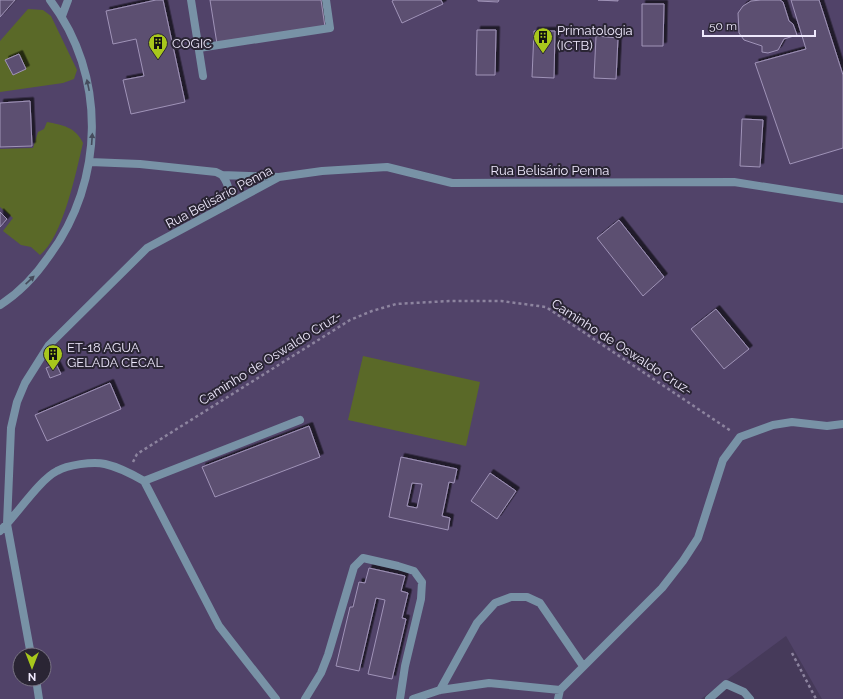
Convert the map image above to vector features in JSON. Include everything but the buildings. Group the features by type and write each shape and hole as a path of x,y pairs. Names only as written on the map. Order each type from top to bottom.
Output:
{"street":[{"path":"0,305 8,300 38,272 63,238 80,202 90,162 93,124 89,86 79,50 62,16 50,0"},
{"path":"62,16 68,0"},
{"path":"191,0 203,76"},
{"path":"199,48 330,28 326,0"},
{"path":"90,162 140,164 216,172 222,175 280,177"},
{"name":"Rua Belisário Penna","path":"30,647 8,524 11,428 17,402 36,365 49,345 147,248 280,177 322,170 387,167 452,183 734,182 843,199"},
{"path":"222,175 227,182 230,192 227,205"},
{"path":"144,481 300,420"},
{"path":"558,699 560,690 662,588 683,561 698,538 722,460 740,437 774,425 792,422 827,426 843,424"},
{"path":"0,531 8,524 39,487 56,471 75,465 104,463 128,472 144,481 219,626 276,699"},
{"path":"305,699 321,673 326,661 354,567 363,558 398,566 414,572 422,582 421,599 405,666 400,699"},
{"path":"440,690 477,623 495,603 511,598 527,597 540,603 583,666"},
{"path":"413,699 440,690 489,683 560,690"},
{"path":"708,699 726,684 744,692 750,699"},
{"path":"37,687 39,699"}],"path":[{"name":"Caminho de Oswaldo Cruz-","path":"128,472 137,454 350,320 372,311 396,304 441,301 502,301 546,307 740,437"},
{"path":"792,653 816,699"}],"shaded area":[{"path":"0,0 843,0 843,699 822,699 786,636 701,699 0,699"}],"green space":[{"path":"28,9 43,10 51,16 77,70 74,79 63,83 0,92 0,41"},
{"path":"47,122 72,130 77,133 83,143 68,203 62,219 48,246 40,255 31,247 21,245 3,231 13,218 0,207 0,149 33,148 38,132 44,129"},
{"path":"363,356 480,382 466,446 348,420"}],"place":[{"name":"Primatologia (ICTB)","path":"543,54"},
{"name":"COGIC","path":"158,60"},
{"name":"ET-18 AGUA GELADA CECAL","path":"53,371"}]}
